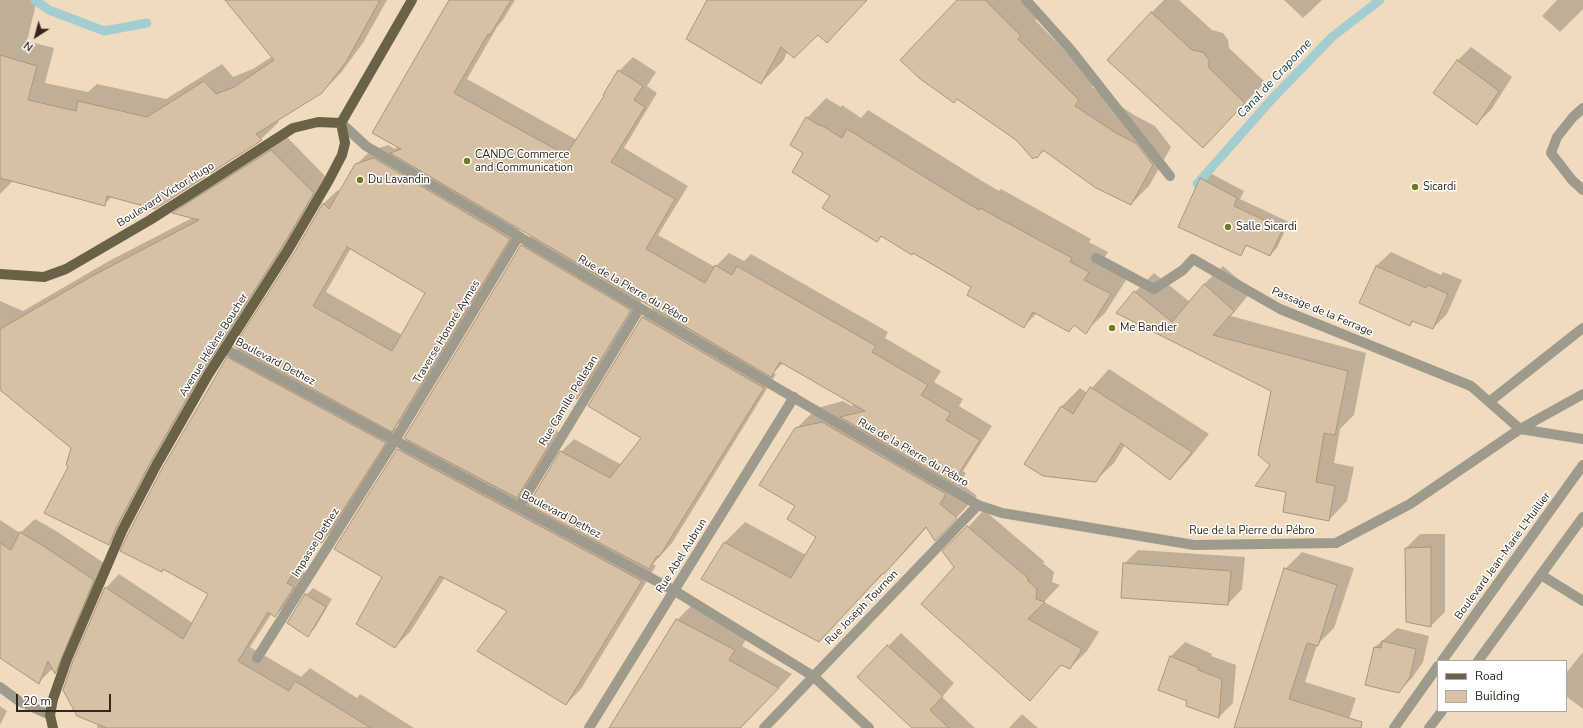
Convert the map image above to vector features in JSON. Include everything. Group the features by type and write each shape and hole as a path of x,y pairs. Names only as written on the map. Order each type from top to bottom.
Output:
{"main road":[{"path":"341,123 412,0"},
{"name":"Boulevard Victor Hugo","path":"0,274 44,277 66,269 150,220 293,128 318,122 341,123"},
{"name":"Avenue Hélène Boucher","path":"50,715 53,699 67,659 122,531 157,464 225,349 288,250 336,168 342,155 345,143 341,123"},
{"path":"50,715 53,728"}],"street":[{"path":"1026,0 1071,50 1170,176"},
{"path":"1583,108 1573,117 1557,137 1551,153 1572,180 1583,190"},
{"name":"Rue de la Pierre du Pébro","path":"341,123 366,146 640,308 978,505 1002,513 1194,545 1336,543 1410,504 1520,429 1583,394"},
{"name":"Traverse Honoré Aymes","path":"395,440 519,236"},
{"name":"Passage de la Ferrage","path":"1096,258 1154,289 1183,270 1193,259 1280,309 1471,386 1520,429"},
{"name":"Rue Camille Pelletan","path":"519,507 640,308"},
{"path":"1488,402 1583,328"},
{"name":"Boulevard Dethez","path":"225,349 675,591 813,676 869,728"},
{"name":"Rue Abel Aubrun","path":"589,728 794,397"},
{"path":"1520,429 1583,439"},
{"name":"Impasse Dethez","path":"257,658 395,440"},
{"name":"Boulevard Jean-Marie L'Huillier","path":"1443,660 1583,465"},
{"name":"Rue Joseph Tournon","path":"764,728 978,505"},
{"path":"1479,660 1583,517"},
{"path":"1541,575 1583,601"},
{"path":"1394,728 1437,667"},
{"path":"0,687 19,701 50,715"},
{"path":"1430,728 1441,712"}],"building":[{"path":"225,0 380,0 346,62 322,93 256,134 262,140 155,209 107,196 105,206 0,178 0,55 37,66 28,100 76,111 78,101 147,117 204,81 216,94 234,87 274,60"},
{"path":"449,0 511,0 490,35 488,34 454,93 566,155 604,96 603,95 618,70 643,86 634,100 645,107 611,162 675,199 646,249 705,283 715,265 732,275 737,266 876,346 872,352 928,385 921,395 951,413 946,420 980,440 953,483 840,417 865,411 780,362 771,377 390,153 401,149 372,133"},
{"path":"707,0 867,0 827,43 818,35 794,58 781,47 761,84 686,39"},
{"path":"957,0 985,0 1021,36 1018,39 1079,100 1075,106 1116,133 1137,144 1153,165 1131,205 1096,188 1043,150 1037,158 1035,157 1033,159 1016,140 957,99 954,103 919,78 900,60"},
{"path":"1151,12 1192,50 1203,52 1209,60 1209,68 1245,103 1203,148 1107,60"},
{"path":"1457,60 1499,91 1477,125 1433,93"},
{"path":"806,117 842,138 847,129 979,210 980,208 1072,258 1070,262 1089,272 1084,280 1111,294 1086,334 1074,325 1069,332 1033,312 1024,328 967,295 971,287 913,253 912,255 881,236 877,242 822,208 830,196 792,172 803,153 790,145"},
{"path":"271,150 314,193 282,247 202,372 151,461 116,528 109,545 44,513 68,467 66,465 71,448 0,390 0,329 94,275 199,220 172,213"},
{"path":"374,158 510,239 392,432 234,346 294,253 323,203 329,209 355,164","holes":["347,247 425,293 392,351 313,306"]},
{"name":"Salle Sicardi","path":"1200,178 1237,198 1234,206 1283,229 1270,256 1246,245 1241,256 1178,227"},
{"path":"521,245 631,310 577,399 571,395 542,441 549,445 517,498 404,438"},
{"path":"1376,266 1426,288 1428,285 1448,294 1433,329 1412,321 1410,326 1359,303"},
{"path":"1204,284 1234,311 1213,335 1348,371 1335,435 1324,433 1316,482 1335,486 1329,521 1283,512 1286,492 1255,486 1270,465 1258,455 1271,391 1116,313 1134,291 1172,322"},
{"path":"642,317 764,388 659,557 657,556 649,569 528,505 560,451 610,478 641,438 588,406"},
{"path":"227,357 386,443 322,543 315,539 287,583 294,587 275,617 268,612 238,661 289,691 295,681 371,728 107,728 77,716 63,690 73,661 105,587 183,639 208,594 163,569 162,572 120,551 163,467"},
{"path":"1090,387 1192,452 1170,480 1121,443 1096,482 1043,476 1024,464 1061,406 1073,414"},
{"path":"822,422 946,494 940,504 957,518 935,541 926,527 884,574 883,573 819,642 701,579 724,542 791,578 816,537 787,519 795,506 759,485 795,428"},
{"path":"397,449 642,581 566,705 477,651 507,611 440,576 395,648 356,624 382,577 334,549"},
{"path":"967,526 1029,579 1027,580 1037,589 1036,599 1045,602 1028,619 1082,649 1070,669 1061,665 1030,701 921,604 954,567 942,551"},
{"path":"20,532 94,580 55,674 48,661 39,684 0,658 0,543 11,550"},
{"path":"1431,547 1431,627 1406,622 1405,548"},
{"path":"1123,563 1231,571 1228,605 1121,598"},
{"path":"1284,568 1337,585 1318,646 1307,643 1289,699 1362,722 1361,728 1234,728"},
{"path":"305,594 326,607 308,637 287,623"},
{"path":"676,619 735,650 729,660 779,688 740,728 609,728"},
{"path":"1382,641 1416,649 1410,677 1399,693 1365,685 1374,647 1381,648"},
{"path":"887,645 943,696 930,710 949,728 912,728 857,677"},
{"path":"1170,656 1199,668 1198,670 1222,679 1219,718 1186,706 1187,701 1158,690"}],"waterway":[{"name":"Canal de Craponne","path":"35,0 49,10 104,31 147,23"},
{"name":"Canal de Craponne","path":"1197,184 1272,99 1332,37 1380,0"}],"place":[{"name":"CANDC Commerce and Communication","path":"467,161"},
{"name":"Du Lavandin","path":"360,180"},
{"name":"Sicardi","path":"1415,187"},
{"name":"Salle Sicardi","path":"1228,227"},
{"name":"Me Bandler","path":"1112,328"}]}
